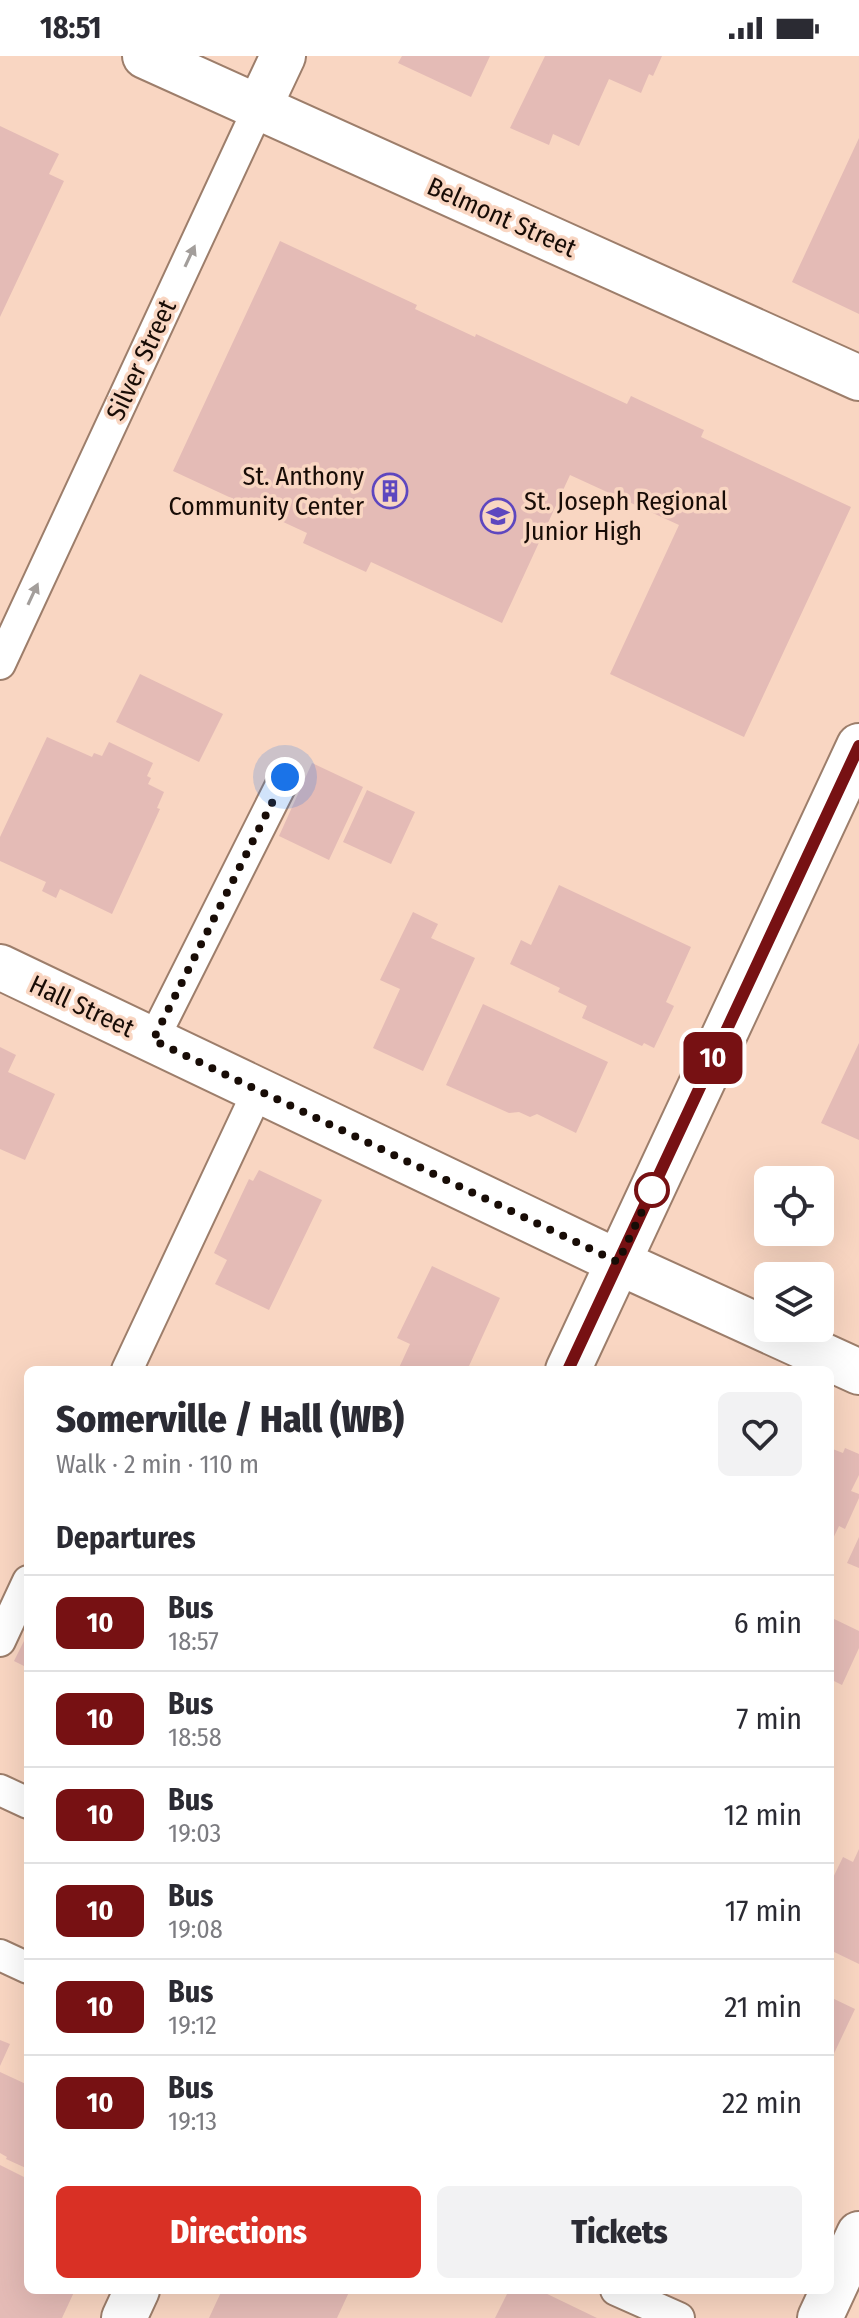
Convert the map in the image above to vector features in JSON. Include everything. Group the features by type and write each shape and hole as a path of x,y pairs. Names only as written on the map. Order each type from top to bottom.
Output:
{"street":[{"name":"Belmont Street","path":"145,56 859,378"},
{"name":"Silver Street","path":"258,109 283,56"},
{"path":"570,1366 859,746"},
{"name":"Hall Street","path":"0,967 618,1262 859,1372"},
{"path":"834,2288 859,2234"},
{"path":"124,2318 135,2294"},
{"path":"820,2318 831,2294"}],"lane":[{"name":"Silver Street","path":"0,664 258,109"},
{"path":"153,1040 285,777"},
{"path":"129,1366 258,1091"},
{"path":"0,1641 24,1590"},
{"path":"0,1790 24,1801"},
{"path":"0,1955 24,1966"},
{"path":"625,2294 679,2318"}],"building":[{"path":"402,56 490,56 471,97 398,63"},
{"path":"545,56 662,56 653,76 649,74 641,93 609,79 579,146 553,134 549,145 510,128"},
{"path":"0,126 59,154 49,174 64,181 0,317"},
{"path":"859,138 859,314 792,282"},
{"name":"St. Anthony Community Center","path":"280,241 417,305 415,309 475,337 476,334 627,404 631,396 704,430 701,437 851,507 744,737 610,674 679,525 570,475 502,623 371,562 366,572 303,543 307,533 173,471"},
{"path":"140,674 223,714 199,762 116,722"},
{"path":"47,737 92,757 94,753 102,756 109,742 153,763 147,776 151,778 148,784 164,792 157,808 160,809 112,914 60,889 56,898 42,891 46,882 0,861 0,837"},
{"path":"312,763 363,787 329,860 279,836"},
{"path":"367,790 415,812 391,864 343,842"},
{"path":"559,885 691,947 666,1002 674,1006 654,1048 644,1043 642,1046 582,1018 587,1006 558,992 560,988 510,964 521,940 531,945"},
{"path":"413,912 438,924 431,938 475,958 423,1071 373,1048 400,989 380,980"},
{"path":"483,1004 608,1062 576,1133 537,1114 530,1117 519,1112 509,1113 446,1085"},
{"path":"859,1043 859,1140 821,1123"},
{"path":"0,1047 16,1055 8,1072 55,1094 25,1160 0,1149"},
{"path":"259,1170 322,1200 269,1310 215,1284 227,1260 214,1253 249,1179 253,1181"},
{"path":"432,1266 500,1298 469,1366 400,1366 410,1344 397,1338"},
{"path":"845,1448 859,1454 859,1475 851,1491 859,1494 859,1498 845,1529 839,1526 834,1537 834,1450 843,1453"},
{"path":"859,1537 859,1568 847,1563"},
{"path":"834,1619 859,1631 859,1648 842,1685 834,1681"},
{"path":"24,1641 24,1666 14,1661"},
{"path":"859,1849 859,1964 834,1952 834,1876 843,1857 853,1862"},
{"path":"834,1999 855,2009 834,2054"},
{"path":"0,2040 10,2044 0,2066"},
{"path":"0,2072 24,2083 24,2167 0,2153"},
{"path":"0,2165 24,2177 24,2294 73,2294 62,2318 0,2318"},
{"path":"220,2294 348,2294 337,2318 209,2318"},
{"path":"507,2294 547,2294 597,2318 495,2318"}],"bus line":[{"name":"10","path":"570,1366 859,746"}],"place":[{"name":"St. Anthony Community Center","path":"390,491"},
{"name":"St. Joseph Regional Junior High","path":"498,516"}],"route":[{"path":"285,777 153,1040 618,1262 655,1184 652,1190"}]}
